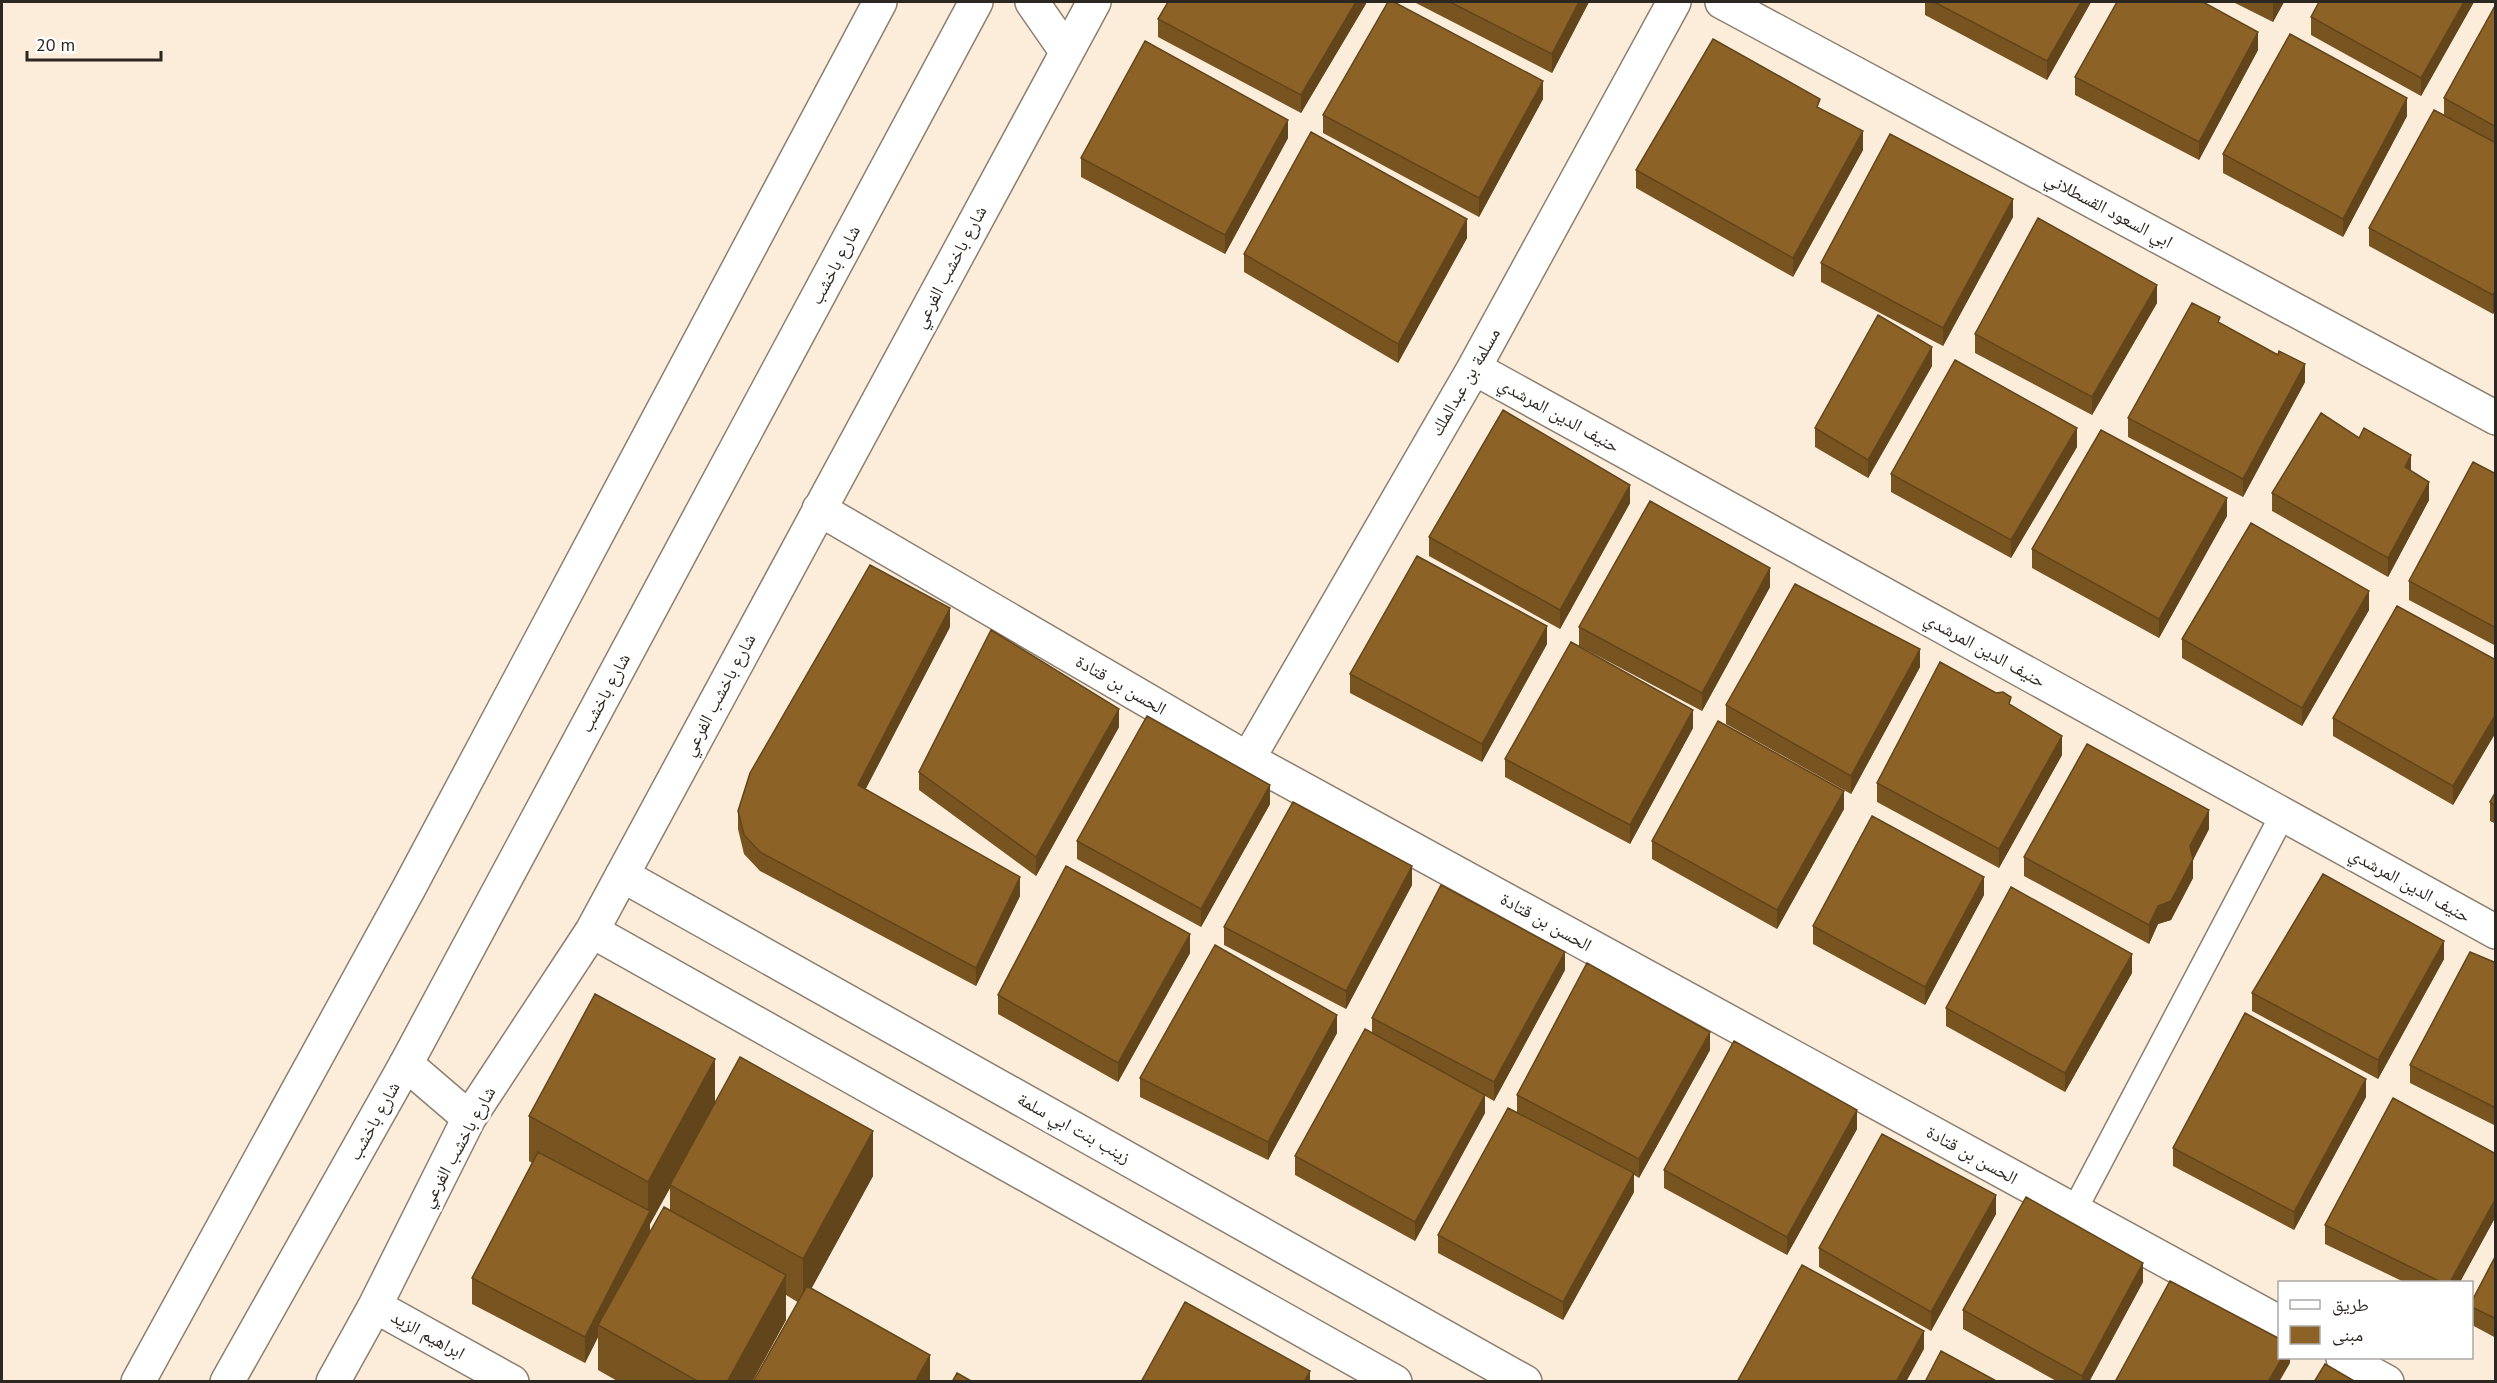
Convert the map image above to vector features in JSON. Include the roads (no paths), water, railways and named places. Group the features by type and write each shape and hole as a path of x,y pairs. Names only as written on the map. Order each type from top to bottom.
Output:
{"street":[{"path":"138,1382 409,888 880,2"},
{"name":"شارع باخشب","path":"227,1382 406,1064 976,2"},
{"path":"1032,2 1066,51"},
{"name":"شارع باخشب الفرعي","path":"333,1382 375,1306 469,1118 592,931 1094,2"},
{"name":"مسلمة بن عبدالملك","path":"1248,759 1474,368 1674,2"},
{"name":"ابي السعود القسطلاني","path":"1722,2 2496,418"},
{"name":"حنيف الدين المرشدي","path":"1474,368 2496,932"},
{"name":"الحسن بن قتادة","path":"819,508 1248,759 2278,1322"},
{"name":"زينب بنت ابي سلمة","path":"622,875 1525,1382"},
{"path":"592,931 1395,1382"},
{"path":"406,1064 469,1118"},
{"name":"ابراهيم الزيد","path":"375,1306 512,1382"},
{"path":"2345,1359 2386,1382"}],"lane":[{"path":"2074,1211 2283,814"}]}
